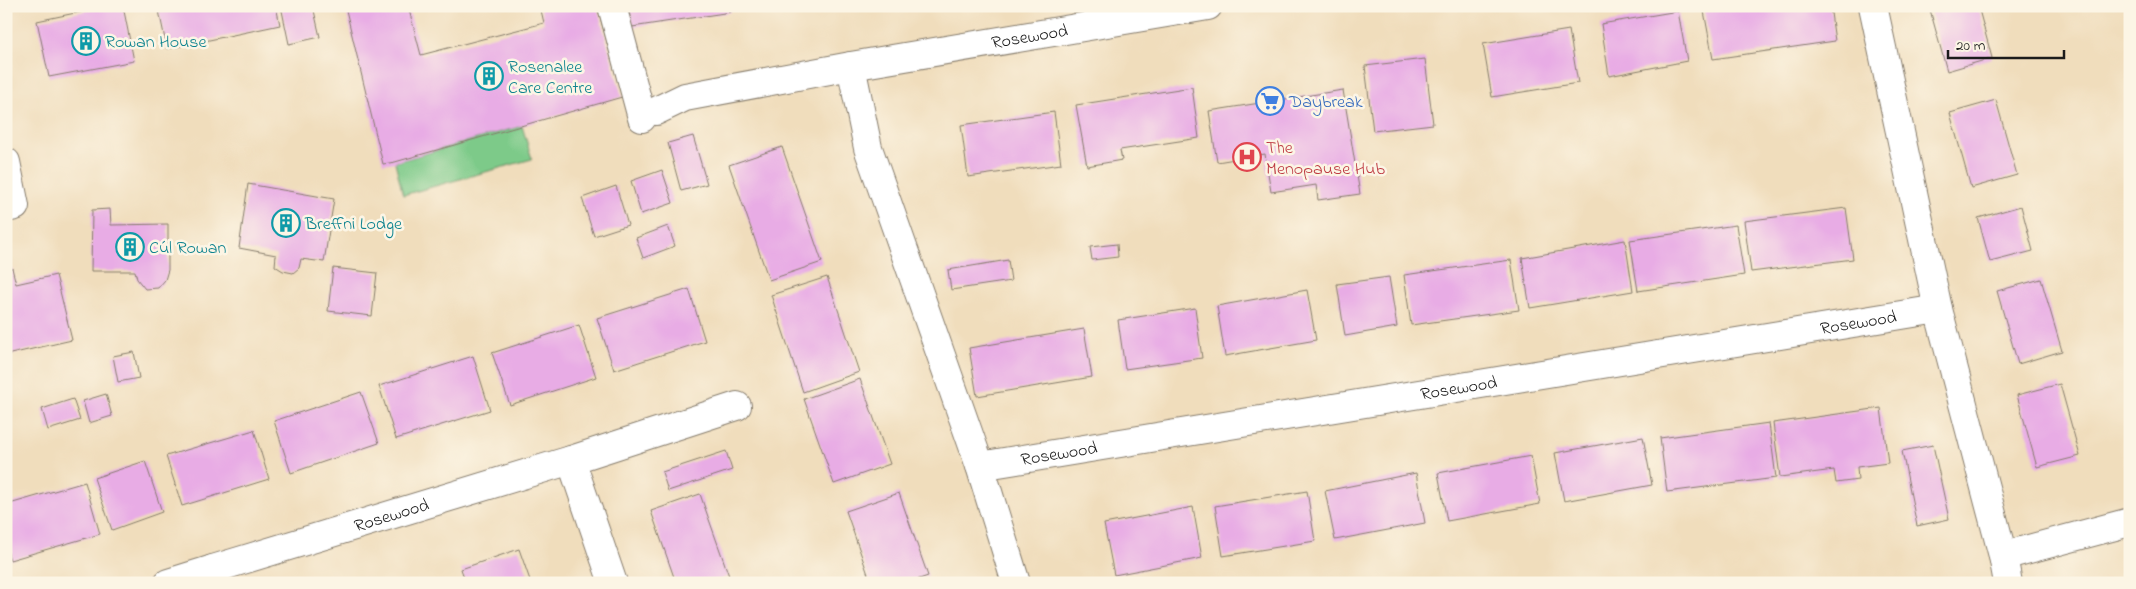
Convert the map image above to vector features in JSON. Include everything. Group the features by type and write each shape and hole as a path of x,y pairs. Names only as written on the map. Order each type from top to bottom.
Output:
{"street":[{"name":"Rosewood","path":"612,6 649,114 685,97 851,66 1208,6"},
{"path":"1873,6 1938,309 2003,556 2008,583"},
{"path":"851,66 868,148 980,466 1016,583"},
{"path":"6,162 15,206 6,208"},
{"name":"Rosewood","path":"980,466 1938,309"},
{"name":"Rosewood","path":"168,583 215,576 737,406"},
{"path":"571,460 613,583"},
{"path":"2003,556 2130,522"}],"green space":[{"path":"522,126 532,159 403,195 395,162"}],"building":[{"name":"Rowan House","path":"109,6 123,6 134,61 49,77 37,21"},
{"path":"158,6 276,6 280,25 167,49"},
{"path":"281,6 313,6 320,37 289,44"},
{"name":"Rosenalee Care Centre","path":"345,6 408,6 421,55 544,23 540,6 597,6 622,97 383,164"},
{"path":"628,6 730,6 731,12 632,27"},
{"path":"1703,6 1830,6 1835,41 1713,59"},
{"path":"1929,6 1978,6 1992,58 1947,71"},
{"path":"1678,11 1687,61 1609,76 1601,24"},
{"path":"1569,30 1578,83 1492,97 1483,44"},
{"path":"1425,59 1433,124 1373,131 1365,66"},
{"path":"1192,87 1199,138 1120,150 1122,160 1087,166 1076,105"},
{"path":"1343,90 1360,194 1318,200 1316,185 1271,192 1265,154 1217,162 1209,111"},
{"path":"1996,100 2017,175 1971,188 1950,113"},
{"path":"1054,112 1061,164 968,177 961,125"},
{"path":"693,136 707,184 681,191 668,143"},
{"path":"782,147 822,262 769,280 729,165"},
{"path":"662,170 673,203 641,214 631,181"},
{"name":"Breffni Lodge","path":"248,184 334,199 324,262 301,259 299,268 293,273 283,271 275,266 276,255 239,248"},
{"path":"616,186 628,225 594,236 582,198"},
{"path":"2021,206 2033,251 1990,262 1978,218"},
{"path":"1846,208 1853,259 1751,272 1744,221"},
{"name":"Cúl Rowan","path":"110,209 111,225 168,224 168,270 165,280 158,288 145,289 137,279 135,271 91,271 92,210"},
{"path":"1736,225 1744,275 1638,291 1630,240"},
{"path":"668,226 675,246 643,258 636,238"},
{"path":"1625,240 1633,291 1530,308 1522,258"},
{"path":"1117,244 1118,257 1092,260 1090,247"},
{"path":"1008,260 1011,281 951,290 948,270"},
{"path":"1511,260 1519,310 1411,325 1404,275"},
{"path":"12,268 16,284 56,275 72,340 6,355 6,269"},
{"path":"333,268 377,273 372,316 328,311"},
{"path":"827,277 859,372 803,392 771,295"},
{"path":"1389,277 1397,327 1345,336 1337,284"},
{"path":"2041,279 2062,351 2018,364 1997,291"},
{"path":"689,289 705,341 614,370 597,318"},
{"path":"1307,290 1316,340 1225,356 1217,306"},
{"path":"1195,308 1202,358 1125,369 1118,320"},
{"path":"579,325 596,377 510,405 492,353"},
{"path":"1084,329 1092,377 977,396 969,348"},
{"path":"134,352 139,378 118,382 113,356"},
{"path":"473,356 490,410 396,439 379,386"},
{"path":"860,379 890,464 834,484 804,399"},
{"path":"2060,384 2080,456 2037,467 2017,395"},
{"path":"361,392 379,443 291,473 274,421"},
{"path":"106,394 112,416 89,423 83,401"},
{"path":"73,399 80,420 48,430 42,409"},
{"path":"1881,408 1888,463 1857,467 1858,480 1836,483 1834,470 1780,477 1773,423"},
{"path":"1769,423 1776,478 1667,492 1660,438"},
{"path":"254,430 269,479 182,506 166,456"},
{"path":"1643,437 1652,485 1564,501 1555,453"},
{"path":"1933,445 1949,519 1917,526 1902,451"},
{"path":"726,451 732,470 668,491 662,472"},
{"path":"1531,456 1540,504 1447,521 1438,473"},
{"path":"145,461 162,512 112,530 94,478"},
{"path":"1416,473 1425,523 1335,540 1325,491"},
{"path":"85,482 100,534 10,560 6,547 6,505"},
{"path":"1307,491 1315,541 1223,556 1215,506"},
{"path":"899,493 928,576 908,583 871,583 846,511"},
{"path":"700,494 729,576 711,583 676,583 651,511"},
{"path":"1193,507 1202,558 1114,575 1104,524"},
{"path":"519,549 531,583 466,583 461,569"}],"place":[{"name":"Rowan House","path":"86,41"},
{"name":"Rosenalee Care Centre","path":"489,76"},
{"name":"Daybreak","path":"1270,101"},
{"name":"The Menopause Hub","path":"1247,157"},
{"name":"Breffni Lodge","path":"286,223"},
{"name":"Cúl Rowan","path":"130,247"}]}
